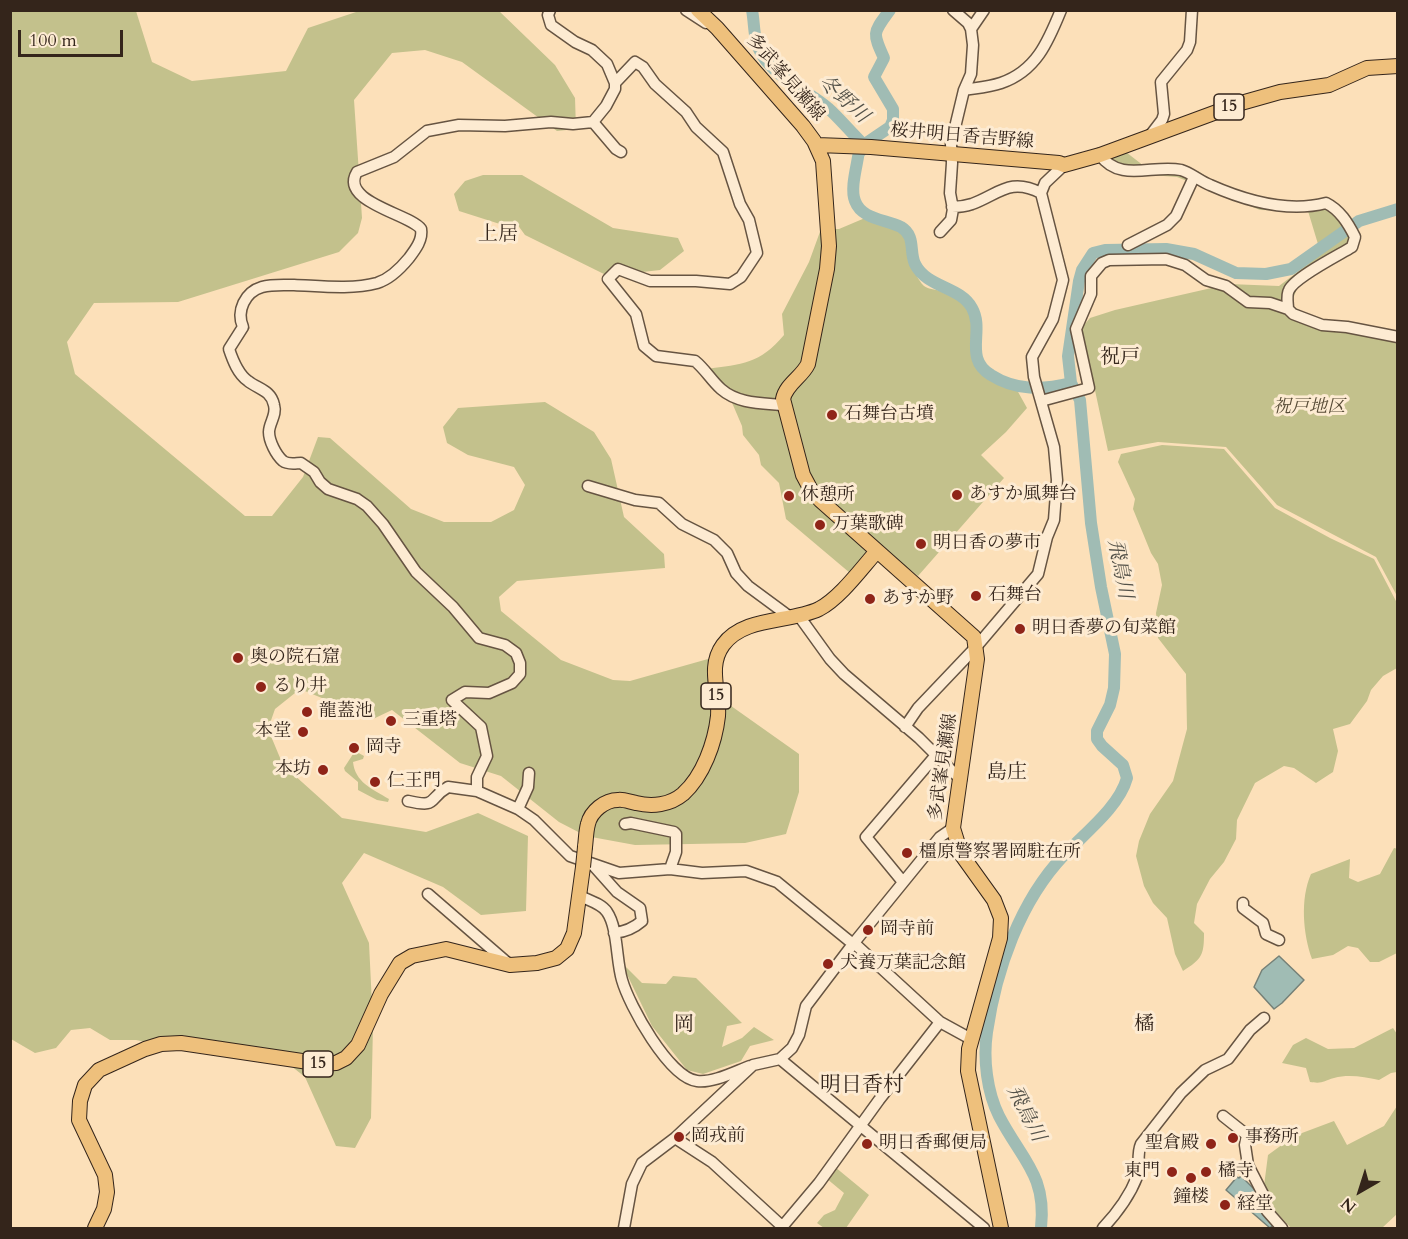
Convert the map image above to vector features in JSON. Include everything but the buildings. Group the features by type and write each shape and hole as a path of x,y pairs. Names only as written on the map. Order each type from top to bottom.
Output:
{"main road":[{"name":"多武峯見瀬線","path":"698,10 717,28 817,145"},
{"name":"桜井明日香吉野線","path":"817,145 871,147 1064,165 1100,155 1241,103 1280,92 1329,85 1367,68 1398,66"},
{"path":"817,145 824,171 829,246 827,269 808,364 802,374 786,389 783,399 801,470 808,486 820,500 974,637 976,647"},
{"name":"15","path":"95,1228 104,1209 107,1192 105,1175 79,1120 80,1101 85,1085 99,1070 145,1049 161,1044 181,1043 322,1064 336,1063 346,1058 358,1046 381,994 400,963 412,956 446,949 510,965 537,963 556,958 567,949 574,933 579,896 587,865 585,847 588,822 600,806 619,800 662,805 680,796 689,787 705,760 718,715 714,675 722,646 729,638 746,627 794,617 820,608 832,599 877,551"},
{"name":"多武峯見瀬線","path":"976,647 977,659 953,828 961,854 994,900 1000,918 1000,938 971,1039 968,1071 1000,1228"}],"street":[{"path":"550,10 548,15 550,25 604,60 615,83"},
{"path":"686,10 717,28"},
{"path":"940,232 951,219 953,129 971,74 973,45 971,29 965,19 953,10"},
{"path":"971,29 984,10"},
{"path":"964,90 999,84 1031,65 1044,49 1061,10"},
{"path":"1149,137 1164,114 1161,82 1187,50 1190,42 1192,10"},
{"path":"477,791 477,777 487,756 481,727 452,700 465,692 489,693 512,683 520,674 520,663 516,653 505,645 478,638 453,607 416,572 383,524 367,506 357,499 328,489 314,472 302,463 290,464 284,461 272,444 269,430 275,413 269,393 248,381 240,373 229,349 243,327 239,318 243,304 251,292 262,286 345,286 377,283 400,269 420,241 421,230 414,222 394,215 362,196 355,181 357,172 394,157 427,131 459,125 506,126 551,122 573,124 593,122 611,98 615,83 628,67 639,62 655,84 686,112 696,127 723,152 740,204 749,220 758,253 741,277 730,284 650,281 618,269 608,279 636,314 644,346 657,357 696,361 723,391 736,398 750,402 783,405"},
{"path":"593,122 621,152"},
{"path":"1100,155 1106,163 1121,171 1183,171 1224,191 1257,203 1310,207 1326,203 1334,207 1349,224 1355,237 1352,247 1308,272 1291,287 1288,290 1288,309"},
{"path":"905,727 918,708 976,647 1038,574 1047,537 1054,520 1057,480 1054,447 1034,377 1032,357 1053,319 1063,280 1041,193 1045,183 1064,165"},
{"path":"1128,246 1167,225 1176,216 1194,177"},
{"path":"952,207 971,205 993,193 1015,186 1028,186 1041,193"},
{"path":"1041,401 1084,389 1076,329 1091,294 1090,276 1102,263 1109,260 1166,260 1185,265 1206,280 1226,286 1248,302 1270,303 1322,325 1347,327 1398,337"},
{"path":"588,486 635,500 659,503 682,524 714,540 727,553 736,573 748,586 794,617 830,659 937,754 961,780"},
{"path":"903,882 866,837 937,754"},
{"path":"518,809 528,787 529,773"},
{"path":"408,801 426,805 448,786 477,791 518,809 534,820 570,856 587,865 619,873 670,869 702,873 746,871 777,882 853,944 940,1022 971,1039"},
{"path":"625,824 631,823 676,834 676,852 670,869"},
{"path":"579,896 606,911 614,933 622,979 628,996 653,1043 688,1078 700,1082 780,1059 792,1048 799,1035 807,1006 903,882 940,837 953,828"},
{"path":"587,865 617,892 636,904 643,915 642,921 638,924 622,932 614,933"},
{"path":"428,894 510,965"},
{"path":"1243,903 1243,908 1263,923 1266,934 1279,940"},
{"path":"1103,1228 1114,1215 1138,1175 1138,1150 1141,1144 1181,1094 1205,1070 1228,1059 1250,1030 1263,1018"},
{"path":"675,1138 712,1162 783,1228 940,1022"},
{"path":"780,1059 861,1126 970,1223 984,1228"},
{"path":"624,1228 632,1184 642,1163 675,1138 753,1065"},
{"path":"1224,1116 1247,1135 1245,1145 1248,1165 1264,1196 1267,1211 1282,1228"}],"green space":[{"path":"11,11 136,11 152,62 192,81 286,71 308,28 359,11 499,11 555,65 575,98 576,129 557,131 462,62 425,50 392,53 354,100 362,218 358,233 339,252 178,302 94,303 67,342 75,374 245,516 272,516 303,477 318,437 330,438 411,509 444,522 491,522 514,510 525,485 514,467 468,455 447,443 443,427 458,408 545,402 594,432 611,459 624,517 664,554 665,568 517,581 499,597 501,611 561,660 613,680 630,681 708,659 717,696 799,754 799,792 786,834 745,843 635,845 586,836 559,822 501,776 460,763 392,710 373,719 300,689 275,709 268,729 283,765 342,818 426,832 478,813 528,836 526,911 481,915 443,887 364,853 342,883 369,943 373,1025 371,1118 355,1148 336,1146 305,1077 281,1058 223,1050 183,1035 151,1043 136,1040 110,1040 90,1028 71,1030 56,1048 35,1053 11,1039"},
{"name":"祝戸地区","path":"1122,149 1144,166 1169,165 1198,171 1216,183 1254,197 1291,202 1328,198 1339,206 1360,236 1357,249 1298,286 1291,304 1314,318 1327,322 1397,334 1397,596 1376,557 1277,505 1226,447 1158,442 1108,451 1093,381 1079,331 1090,318 1115,310 1229,284 1279,286 1321,254 1308,211 1260,210 1177,177 1124,173 1108,156"},
{"path":"483,175 522,175 613,228 678,238 684,251 660,270 608,276 525,235 517,224 503,225 459,211 454,194 465,181"},
{"path":"865,218 909,238 914,269 924,286 953,296 969,309 973,323 974,356 980,372 994,382 1017,390 1027,408 981,455 1004,478 918,576 879,545 850,573 786,519 779,483 761,465 759,455 743,435 742,426 730,398 707,369 750,361 775,345 784,335 782,314 809,262 821,229 839,229"},
{"path":"1162,445 1224,449 1275,508 1374,559 1397,603 1397,668 1383,676 1371,690 1367,701 1350,724 1333,729 1338,751 1333,772 1316,783 1294,768 1284,766 1255,783 1237,820 1236,839 1197,904 1194,923 1204,933 1201,956 1183,971 1175,954 1167,918 1153,903 1144,886 1136,856 1139,841 1150,814 1173,781 1187,729 1186,674 1158,638 1156,613 1162,585 1158,564 1151,553 1133,509 1135,499 1118,462 1121,454"},
{"path":"355,751 364,756 363,759 353,762 357,775 365,784 389,799 388,802 377,800 358,790 358,782 345,771 344,768"},
{"path":"1394,848 1398,849 1397,953 1379,962 1370,962 1358,948 1348,946 1333,955 1312,959 1306,939 1304,917 1305,894 1311,874 1350,859 1349,878 1358,882 1380,874"},
{"path":"621,962 642,983 666,984 673,976 696,978 742,1023 727,1026 722,1047 742,1038 754,1027 774,1040 750,1046 741,1061 703,1074 687,1070 652,1026"},
{"path":"1393,1028 1397,1034 1397,1072 1379,1080 1345,1076 1310,1082 1306,1068 1282,1063 1293,1045 1306,1038 1328,1049 1354,1048"},
{"path":"1397,1106 1397,1214 1382,1228 1291,1228 1276,1212 1264,1186 1268,1155 1294,1136 1334,1121 1347,1145 1384,1126"},
{"path":"835,1167 869,1195 846,1228 824,1228 817,1223 824,1215 835,1210 844,1193 826,1178"}],"water":[{"path":"1279,956 1304,980 1274,1009 1254,987 1262,970"},
{"path":"1241,1176 1260,1195 1261,1202 1258,1208 1275,1223 1270,1228 1226,1190 1237,1177"}],"waterway":[{"name":"冬野川","path":"752,10 757,44 768,63 784,78 828,108 860,141 853,188 858,207 863,212 895,224 906,231 909,235 913,259 920,272 935,283 960,295 972,308 977,326 976,352 983,368 1000,380 1030,388 1071,383"},
{"path":"861,151 865,144 890,127 893,120 893,109 874,77 884,58 877,43 877,28 890,10"},
{"name":"飛鳥川","path":"1041,1228 1042,1210 1036,1181 999,1116 989,1086 986,1053 991,1008 1012,938 1035,893 1048,873 1109,809 1123,789 1127,778 1123,765 1097,739 1097,731 1110,705 1114,688 1115,654 1091,523 1080,400 1071,383 1068,356 1082,270 1093,253 1105,250 1166,249 1194,254 1236,273 1266,274 1291,269 1359,221 1398,209"}],"place":[{"name":"石舞台古墳","path":"832,415"},
{"name":"あすか風舞台","path":"957,495"},
{"name":"休憩所","path":"789,496"},
{"name":"万葉歌碑","path":"820,525"},
{"name":"明日香の夢市","path":"921,544"},
{"name":"石舞台","path":"976,596"},
{"name":"あすか野","path":"870,599"},
{"name":"明日香夢の旬菜館","path":"1020,629"},
{"name":"奥の院石窟","path":"238,658"},
{"name":"るり井","path":"261,687"},
{"name":"龍蓋池","path":"307,712"},
{"name":"三重塔","path":"391,721"},
{"name":"本堂","path":"303,732"},
{"name":"岡寺","path":"354,748"},
{"name":"本坊","path":"323,770"},
{"name":"仁王門","path":"375,782"},
{"name":"橿原警察署岡駐在所","path":"907,853"},
{"name":"岡寺前","path":"868,930"},
{"name":"犬養万葉記念館","path":"828,964"},
{"name":"岡戎前","path":"679,1137"},
{"name":"事務所","path":"1233,1138"},
{"name":"明日香郵便局","path":"867,1144"},
{"name":"聖倉殿","path":"1211,1144"},
{"name":"東門","path":"1172,1172"},
{"name":"橘寺","path":"1206,1172"},
{"name":"鐘楼","path":"1191,1178"},
{"name":"経堂","path":"1225,1205"}],"district":[{"name":"上居","path":"498,235"},
{"name":"祝戸","path":"1120,358"},
{"name":"島庄","path":"1007,773"},
{"name":"岡","path":"684,1025"},
{"name":"橘","path":"1144,1025"},
{"name":"明日香村","path":"862,1086"}]}
